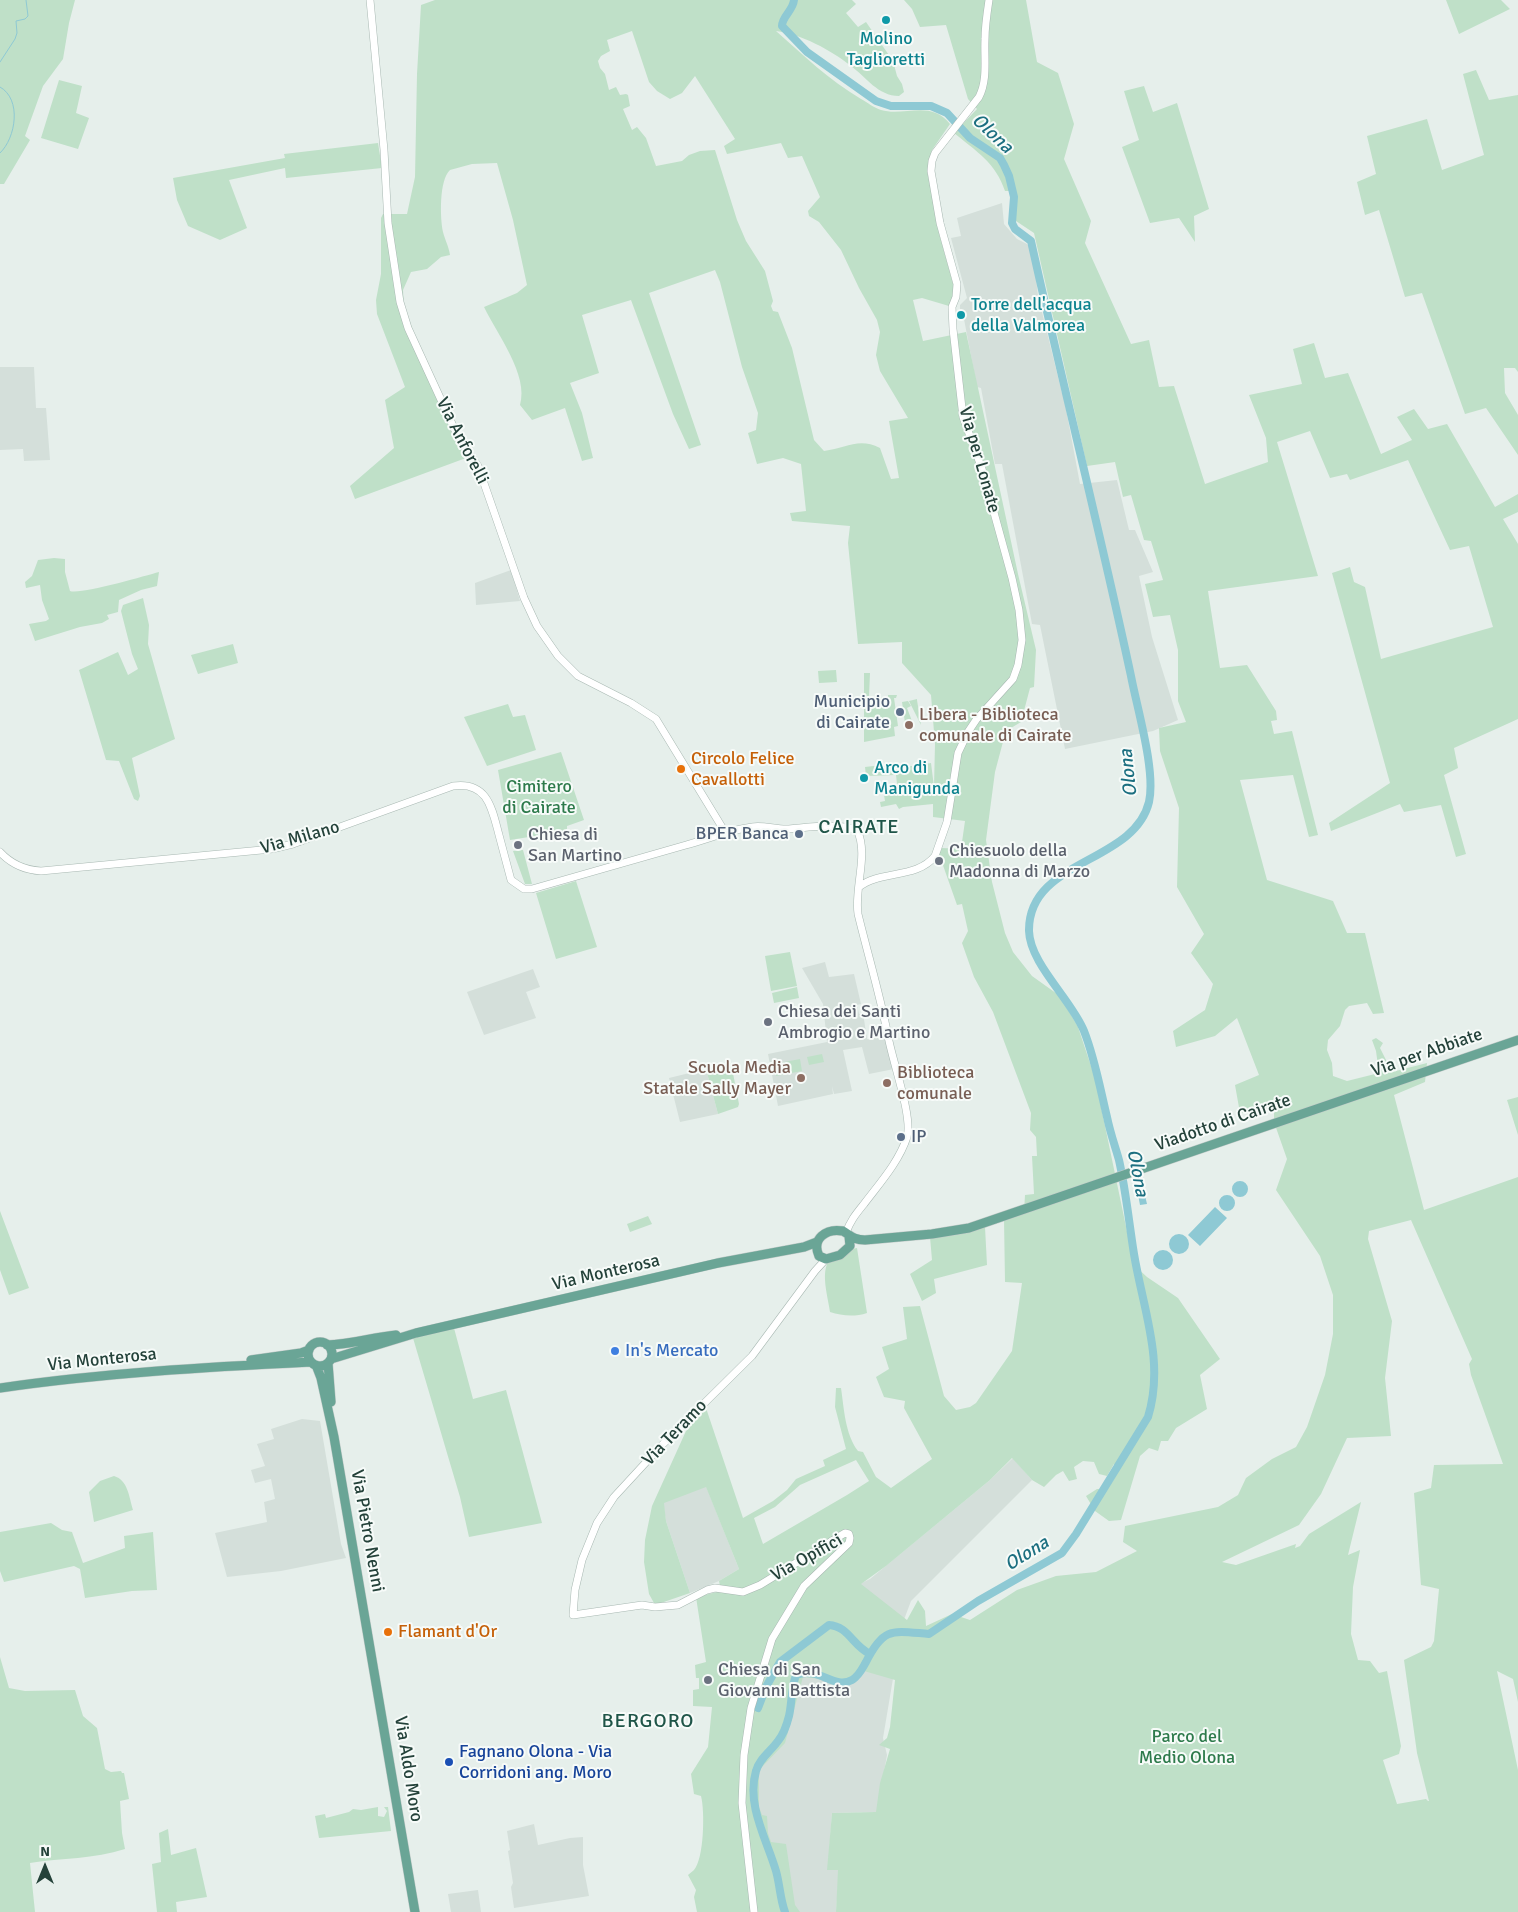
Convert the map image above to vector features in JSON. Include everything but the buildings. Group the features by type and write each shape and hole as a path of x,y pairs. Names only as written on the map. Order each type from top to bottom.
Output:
{"main road":[{"name":"Via per Abbiate","path":"1347,1098 1518,1040"},
{"name":"Viadotto di Cairate","path":"846,1236 857,1240 887,1239 957,1230 1025,1209 1347,1098"},
{"path":"828,1232 846,1236 840,1255 819,1251 828,1232"},
{"name":"Via Monterosa","path":"329,1361 416,1333 718,1263 804,1247 819,1251"},
{"name":"Via Monterosa","path":"327,1345 416,1333"},
{"path":"317,1343 327,1345 332,1353 329,1361 320,1366 313,1364 309,1358 309,1350 317,1343"},
{"name":"Via Monterosa","path":"208,1367 301,1353 309,1350"},
{"name":"Via Pietro Nenni","path":"329,1361 334,1437"},
{"name":"Via Monterosa","path":"0,1388 67,1379 208,1367 313,1364"},
{"name":"Via Pietro Nenni","path":"313,1364 321,1378 334,1437 368,1631"},
{"name":"Via Aldo Moro","path":"368,1631 415,1912"}],"street":[{"name":"Via Anforelli","path":"370,0 384,150 388,223 400,302 408,328 459,438 478,466 524,598 537,626 558,656 578,676 631,703 656,719 725,832"},
{"name":"Via per Lonate","path":"870,881 920,868 932,861 944,834 958,753 963,741 976,720 1012,679 1021,653 1022,632 1019,610 982,469 963,417 953,330 952,307 956,297 957,284 940,223 931,171 935,152 979,97 984,84 985,36 989,0"},
{"name":"Via Milano","path":"0,852 22,867 41,871 272,849 293,844 453,786 461,785 479,791 491,805 511,880 524,889 532,889 688,845 725,832"},
{"path":"725,832 758,826 786,829 826,826 849,827 857,830 861,841 859,887 856,898 858,914 908,1114 908,1125 906,1138 894,1163 850,1220 846,1236"},
{"path":"859,887 870,881 860,874"},
{"name":"Via Teramo","path":"573,1615 575,1590 582,1560 598,1523 614,1497 752,1356 815,1271 819,1251"},
{"name":"Via Opifici","path":"573,1615 642,1605 655,1607 678,1605 707,1590 715,1588 743,1592 760,1585 845,1533 849,1534 849,1543 804,1586 775,1632 751,1708 744,1756 742,1803 754,1912"}],"shaded area":[{"path":"1002,203 1004,224 1017,239 1027,244 1033,251 1038,296 1063,393 1080,484 1117,480 1129,530 1135,530 1153,572 1139,576 1152,637 1178,720 1153,731 1065,749 1040,625 1032,624 1002,464 995,464 981,388 977,387 964,319 960,319 960,305 967,298 951,238 961,236 957,218"},
{"path":"0,367 34,367 36,408 46,408 50,460 24,461 23,449 0,450"},
{"path":"511,570 520,601 476,605 475,583"},
{"path":"825,962 829,977 854,974 861,1004 857,1005 859,1014 863,1013 867,1039 885,1037 894,1069 869,1074 862,1047 843,1050 852,1091 834,1094 832,1086 833,1094 778,1106 768,1054 827,1042 823,1004 802,968"},
{"path":"533,969 540,987 526,992 536,1018 484,1035 467,992"},
{"path":"706,1069 718,1114 680,1122 669,1078"},
{"path":"302,1419 320,1421 341,1544 346,1558 281,1571 227,1577 215,1533 267,1522 264,1502 275,1499 271,1479 255,1483 251,1470 265,1466 257,1444 274,1439 271,1429"},
{"path":"1013,1458 1032,1480 911,1601 902,1625 883,1738 887,1755 877,1812 832,1813 828,1870 839,1870 836,1912 795,1912 759,1815 759,1768 811,1607 870,1579 990,1480"},
{"path":"706,1486 739,1569 719,1581 690,1593 666,1521 663,1502"},
{"path":"534,1824 538,1845 583,1837 583,1865 589,1896 514,1908 507,1831"},
{"path":"478,1890 481,1912 451,1912 448,1894"}],"green space":[{"path":"0,0 75,0 63,59 43,86 25,136 30,140 4,184 0,184"},
{"name":"Parco del Medio Olona","path":"435,0 852,0 856,4 846,13 858,27 866,22 893,61 904,92 899,96 885,93 851,66 825,49 795,35 776,31 849,92 876,108 890,112 926,110 943,117 950,124 932,150 927,170 939,233 954,287 953,297 949,306 922,298 913,300 923,341 966,332 1036,650 1034,687 1030,688 1021,722 1011,728 1004,738 995,772 986,840 992,882 1005,933 1013,952 1032,976 1060,996 1078,1027 1095,1078 1134,1265 1147,1277 1178,1298 1220,1359 1200,1375 1207,1409 1176,1428 1168,1441 1161,1441 1158,1451 1149,1448 1140,1456 1121,1520 1109,1521 1095,1511 1086,1496 1097,1489 1107,1489 1115,1477 1114,1464 1107,1476 1099,1474 1094,1462 1083,1461 1074,1467 1077,1479 1069,1481 1063,1471 1044,1487 1032,1480 1012,1458 990,1480 886,1566 861,1584 907,1620 918,1600 925,1611 926,1626 952,1614 970,1620 1017,1590 1056,1576 1096,1572 1137,1551 1123,1542 1125,1526 1218,1507 1238,1495 1246,1478 1272,1459 1296,1447 1307,1427 1325,1375 1333,1334 1333,1295 1320,1256 1276,1190 1287,1159 1274,1122 1274,1111 1240,1113 1235,1085 1259,1075 1237,1018 1215,1036 1176,1047 1173,1031 1205,1010 1213,984 1191,953 1204,934 1177,887 1179,808 1160,751 1159,728 1186,722 1178,701 1178,650 1170,615 1153,617 1145,584 1163,580 1151,541 1144,540 1131,495 1123,497 1115,462 1087,466 1034,233 1016,221 1014,191 1005,191 991,165 954,133 977,109 968,99 946,25 920,27 912,9 904,0 1026,0 1037,62 1058,73 1074,124 1064,159 1091,221 1085,243 1131,344 1149,340 1159,387 1174,386 1205,484 1268,462 1266,438 1249,395 1302,384 1293,349 1314,343 1325,378 1348,373 1381,454 1412,440 1397,417 1414,409 1428,429 1447,424 1495,507 1518,494 1518,512 1503,519 1518,544 1518,719 1454,748 1458,768 1444,775 1466,854 1456,857 1441,805 1404,812 1400,804 1331,831 1329,823 1390,783 1332,573 1350,567 1354,582 1365,587 1381,659 1493,627 1469,546 1450,550 1408,460 1350,480 1347,474 1330,478 1310,431 1277,442 1318,576 1208,591 1220,668 1247,665 1276,711 1277,720 1271,721 1274,734 1292,731 1318,835 1309,837 1293,775 1240,780 1267,880 1333,901 1347,933 1365,933 1384,1013 1373,1014 1367,1003 1349,1006 1345,1010 1340,1026 1328,1040 1327,1050 1332,1063 1333,1076 1347,1081 1379,1073 1376,1051 1372,1040 1376,1038 1383,1043 1380,1048 1392,1072 1427,1063 1425,1082 1394,1095 1424,1210 1518,1177 1518,1702 1513,1679 1497,1671 1518,1770 1518,1912 836,1912 838,1870 827,1870 832,1813 876,1812 880,1783 890,1749 879,1745 887,1738 890,1727 895,1680 864,1671 855,1683 803,1677 785,1743 759,1770 759,1807 762,1815 767,1816 768,1833 771,1842 786,1844 795,1905 800,1912 697,1912 694,1897 696,1890 688,1875 694,1870 700,1856 703,1812 701,1796 694,1794 691,1774 708,1747 712,1707 693,1706 693,1690 699,1689 699,1678 696,1678 695,1665 706,1662 696,1597 721,1591 719,1581 739,1569 706,1487 664,1503 666,1521 690,1593 658,1604 654,1603 649,1594 644,1562 645,1540 652,1506 686,1431 706,1408 743,1518 773,1501 787,1490 796,1479 825,1466 823,1460 846,1449 835,1407 836,1388 841,1388 850,1437 858,1451 863,1452 876,1477 891,1488 932,1459 904,1408 905,1401 884,1397 876,1377 889,1369 882,1347 907,1339 903,1307 920,1306 944,1396 956,1410 970,1407 976,1403 1012,1351 1022,1283 1005,1282 1004,1219 1024,1212 1025,1195 1034,1194 1032,1156 1037,1156 1036,1137 1030,1130 1031,1113 993,1012 974,977 962,943 968,931 962,904 957,905 939,854 942,848 961,849 965,821 933,817 933,804 899,809 896,804 881,807 880,802 885,801 884,795 898,793 896,775 866,776 865,767 891,764 892,769 931,763 934,787 935,744 931,695 902,663 902,642 858,644 848,543 850,526 792,521 790,513 806,511 801,464 783,458 757,464 748,433 756,430 758,413 742,367 720,282 715,270 649,293 701,445 689,449 673,414 631,300 582,315 599,373 570,383 582,413 593,458 582,461 565,408 532,420 520,405 522,393 516,368 484,307 517,293 527,285 513,220 497,163 472,164 450,170 446,175 442,190 441,218 450,255 441,257 427,269 411,272 403,290 404,307 420,349 465,442 462,449 466,458 355,499 350,486 394,448 385,400 405,387 377,314 376,300 381,274 381,218 383,214 407,214 415,177 417,74 421,5","holes":["632,31 649,82 657,91 670,99 682,93 695,76 735,139 724,146 727,154 781,143 788,158 802,156 820,197 808,211 809,216 819,222 841,250 877,320 880,332 876,355 880,371 908,418 889,421 899,478 891,479 880,448 859,443 824,451 814,440 792,348 778,312 773,311 771,306 773,301 765,271 746,241 737,220 715,150 700,151 689,155 682,161 656,166 646,138 637,127 632,130 623,109 630,106 628,95 620,95 616,87 609,90 605,74 600,68 598,61 601,56 610,51 607,40","1411,1220 1472,1359 1469,1364 1471,1375 1503,1464 1434,1465 1431,1488 1414,1493 1421,1585 1439,1589 1434,1641 1431,1647 1404,1660 1417,1753 1429,1801 1426,1799 1397,1804 1383,1760 1399,1754 1401,1746 1387,1671 1379,1673 1370,1661 1358,1660 1351,1634 1353,1587 1360,1550 1348,1555 1361,1502 1309,1534 1300,1546 1295,1548 1296,1544 1236,1565 1222,1562 1299,1525 1321,1494 1347,1438 1391,1436 1385,1378 1392,1321 1368,1239 1369,1231","856,1460 869,1481 763,1544 754,1518 775,1507 800,1485"]},
{"path":"1446,0 1501,0 1510,9 1459,34"},
{"path":"1476,70 1489,100 1518,95 1518,372 1515,368 1504,368 1505,393 1518,415 1518,455 1486,408 1465,414 1422,293 1405,297 1379,210 1365,215 1357,182 1376,174 1367,136 1427,119 1442,170 1484,155 1463,74"},
{"path":"59,80 82,86 76,113 89,118 78,149 41,138"},
{"path":"1144,86 1153,112 1177,103 1209,209 1194,216 1195,242 1179,218 1150,223 1122,147 1139,140 1124,91"},
{"path":"378,143 382,168 286,178 285,168 229,180 247,228 220,240 188,226 177,200 173,178 285,158 284,154"},
{"path":"65,559 65,572 70,591 99,588 159,572 157,586 141,590 119,600 118,612 107,615 109,619 102,623 80,627 35,641 29,624 49,619 42,600 40,585 26,588 25,582 32,576 38,560"},
{"path":"143,598 149,625 148,644 175,739 132,758 140,796 138,801 134,799 119,761 106,760 79,670 118,652 128,675 138,669 132,654 121,611 123,605"},
{"path":"233,644 238,663 198,674 191,655"},
{"path":"836,670 837,682 819,683 818,671"},
{"path":"864,673 870,673 869,697 888,698 888,695 897,695 894,698 898,726 894,727 895,736 864,742"},
{"path":"917,700 921,725 909,701"},
{"path":"908,701 911,706 907,708 912,721 905,723 902,702"},
{"path":"508,704 513,717 525,715 536,750 487,766 464,717"},
{"name":"Cimitero di Cairate","path":"561,752 584,820 567,826 567,831 510,840 498,770"},
{"path":"523,850 532,884 525,884 513,851"},
{"path":"576,881 597,947 556,959 536,893"},
{"path":"790,952 797,986 771,991 765,956"},
{"path":"797,987 799,998 774,1003 772,993"},
{"path":"822,1054 824,1062 809,1065 807,1057"},
{"path":"800,1059 802,1071 776,1076 774,1064"},
{"path":"731,1063 739,1104 738,1107 718,1114 706,1069"},
{"path":"1518,1097 1518,1135 1507,1100"},
{"path":"0,1211 29,1288 9,1295 0,1270"},
{"path":"648,1216 652,1224 630,1232 627,1224"},
{"path":"985,1227 987,1265 934,1279 936,1293 922,1301 910,1274 932,1260 930,1237 957,1235"},
{"path":"857,1248 867,1313 848,1315 830,1312 825,1280 828,1262 845,1256 852,1249"},
{"path":"454,1328 473,1399 506,1390 542,1523 469,1537 460,1497 413,1338"},
{"path":"114,1476 119,1478 125,1485 133,1510 94,1522 89,1492 100,1481"},
{"path":"51,1523 62,1530 72,1532 83,1563 125,1548 124,1536 153,1532 157,1590 132,1591 85,1598 80,1569 74,1566 4,1582 0,1571 0,1532"},
{"path":"0,1657 9,1688 25,1691 75,1690 83,1716 97,1728 105,1769 111,1772 121,1771 124,1773 129,1799 120,1801 125,1849 90,1857 30,1863 35,1912 0,1912"},
{"path":"378,1807 378,1816 384,1817 387,1811 384,1807 388,1807 391,1831 319,1838 315,1816 325,1814 326,1818 349,1812 353,1809 361,1810"},
{"path":"168,1829 171,1855 196,1848 207,1897 176,1902 177,1912 157,1912 152,1864 161,1862 159,1833"}],"water":[{"path":"1240,1181 1248,1189 1240,1197 1232,1189"},
{"path":"1142,1183 1147,1204 1140,1205 1136,1184"},
{"path":"1227,1195 1235,1203 1227,1211 1219,1203"},
{"path":"1215,1207 1227,1218 1200,1246 1188,1235"},
{"path":"1179,1234 1186,1237 1189,1244 1186,1251 1179,1254 1172,1251 1169,1244 1172,1237"},
{"path":"1163,1250 1170,1253 1173,1260 1170,1267 1163,1270 1156,1267 1153,1260 1156,1253"}],"waterway":[{"path":"0,62 15,39 17,33 16,21 25,19 28,16 26,0"},
{"name":"Olona","path":"785,1912 776,1871 759,1822 754,1797 754,1784 756,1771 760,1763 780,1739 786,1726 796,1675 812,1673 839,1682 852,1680 862,1670 872,1650 884,1637 898,1632 929,1634 978,1601 1062,1553 1076,1534 1148,1417 1153,1396 1154,1376 1151,1336 1134,1254 1126,1195 1094,1063 1084,1031 1078,1019 1043,969 1031,943 1029,931 1033,907 1045,889 1063,875 1124,838 1139,822 1149,802 1150,789 1148,757 1141,722 1031,241 1015,229 1012,223 1014,197 1009,176 1000,158 970,138 947,113 931,106 891,106 876,101 807,52 782,26 782,22 792,7 794,0"},
{"path":"0,87 12,100 14,109 13,129 10,138 0,153"},
{"name":"Olona","path":"758,1708 766,1687 780,1662 829,1625 841,1629 870,1654"}],"place":[{"name":"Molino Taglioretti","path":"886,20"},
{"name":"Torre dell'acqua della Valmorea","path":"961,315"},
{"name":"Municipio di Cairate","path":"900,712"},
{"name":"Libera - Biblioteca comunale di Cairate","path":"909,725"},
{"name":"Circolo Felice Cavallotti","path":"681,769"},
{"name":"Arco di Manigunda","path":"864,778"},
{"name":"BPER Banca","path":"799,834"},
{"name":"Chiesa di San Martino","path":"518,845"},
{"name":"Chiesuolo della Madonna di Marzo","path":"939,861"},
{"name":"Chiesa dei Santi Ambrogio e Martino","path":"768,1022"},
{"name":"Scuola Media Statale Sally Mayer","path":"801,1078"},
{"name":"Biblioteca comunale","path":"887,1083"},
{"name":"IP","path":"901,1137"},
{"name":"In's Mercato","path":"615,1351"},
{"name":"Flamant d'Or","path":"388,1632"},
{"name":"Chiesa di San Giovanni Battista","path":"708,1680"},
{"name":"Fagnano Olona - Via Corridoni ang. Moro","path":"449,1762"}],"district":[{"name":"CAIRATE","path":"859,828"},
{"name":"BERGORO","path":"648,1722"}]}
